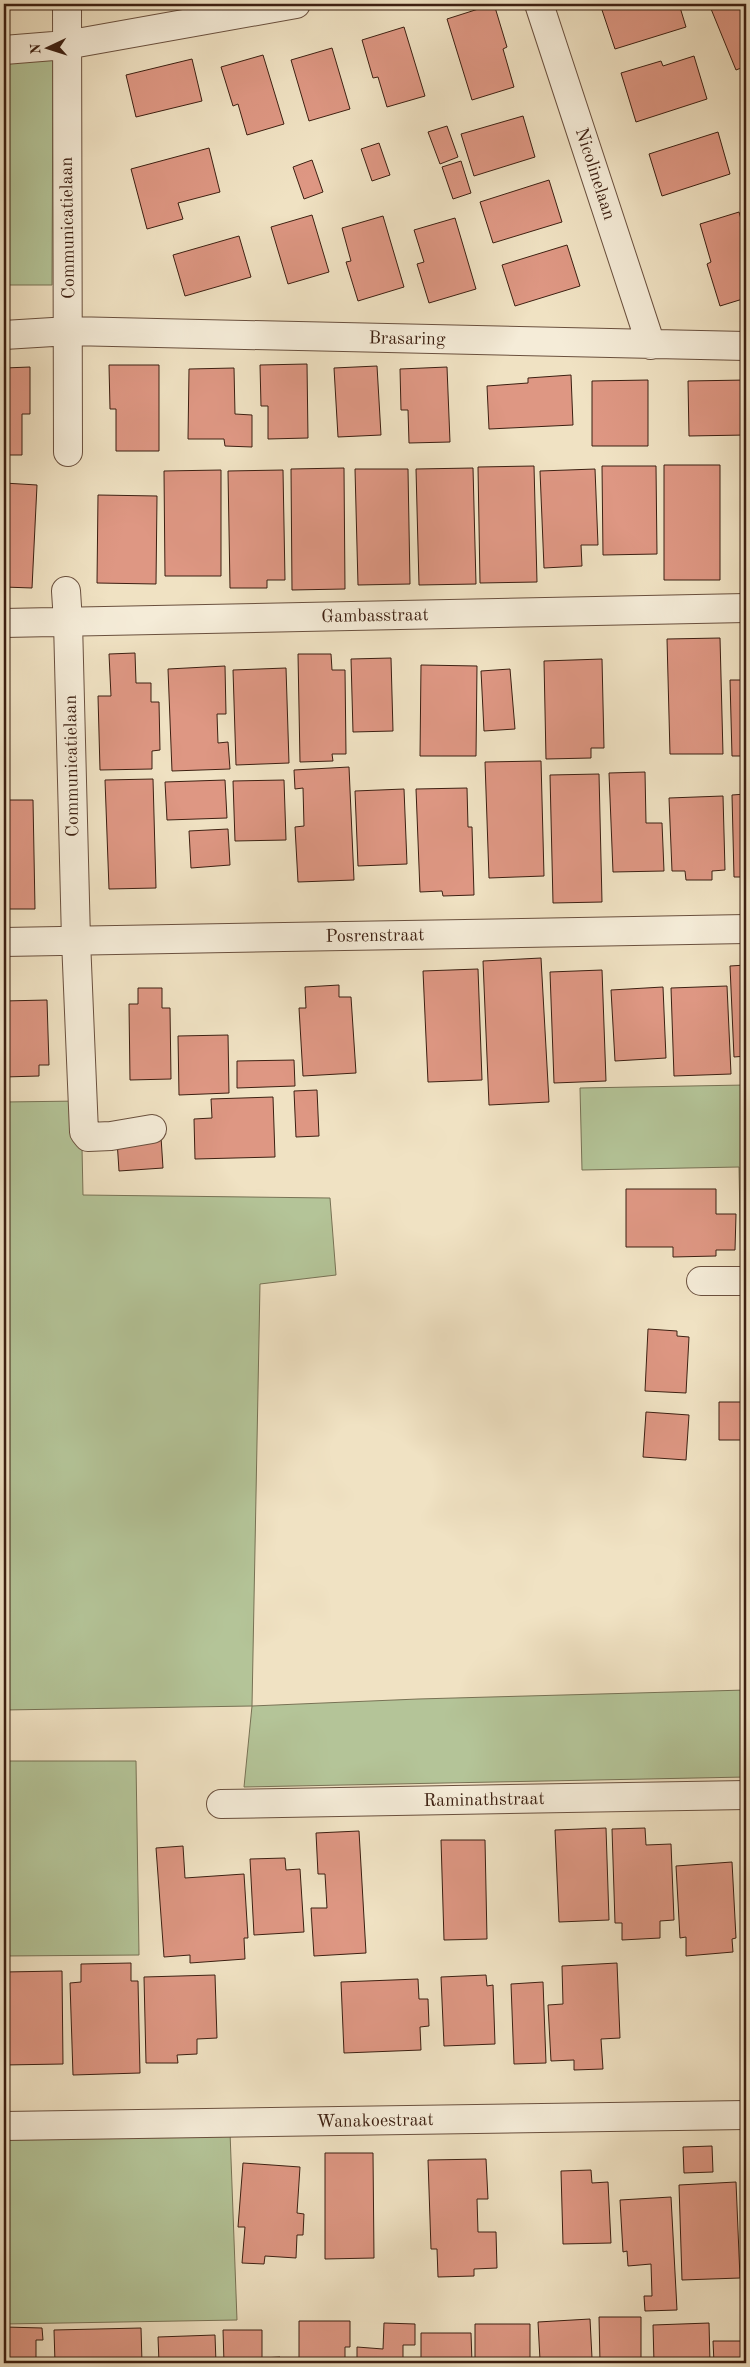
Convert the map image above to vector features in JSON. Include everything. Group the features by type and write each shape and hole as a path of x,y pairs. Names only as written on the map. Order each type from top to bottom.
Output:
{"street":[{"name":"Communicatielaan","path":"67,4 68,452"},
{"path":"4,50 66,45 296,4"},
{"name":"Nicolinelaan","path":"539,4 651,345"},
{"name":"Brasaring","path":"4,335 69,331 746,346"},
{"name":"Communicatielaan","path":"66,591 76,940 84,1132 88,1137 111,1136 152,1128"},
{"name":"Gambasstraat","path":"4,623 746,608"},
{"name":"Posrenstraat","path":"4,942 746,929"},
{"path":"701,1282 746,1281"},
{"name":"Raminathstraat","path":"221,1804 746,1795"},
{"name":"Wanakoestraat","path":"4,2126 746,2115"}],"green space":[{"path":"44,47 53,60 52,285 4,285 4,49"},
{"path":"746,1085 746,1273 741,1273 739,1167 582,1170 580,1088"},
{"path":"81,1101 83,1195 330,1198 336,1275 260,1284 252,1706 4,1710 4,1102"},
{"path":"746,1690 746,1777 244,1787 252,1706 418,1699"},
{"path":"4,1761 136,1761 139,1955 4,1956"},
{"path":"230,2132 237,2320 4,2324 4,2137"}],"building":[{"path":"4,4 20,4 20,8 4,9"},
{"path":"494,4 507,47 503,49 514,87 472,100 447,19"},
{"path":"600,4 679,4 686,27 615,49"},
{"path":"709,4 746,4 746,66 736,70"},
{"path":"404,27 425,96 387,107 378,77 373,78 362,40"},
{"path":"332,48 350,109 309,121 291,60"},
{"path":"263,55 284,124 247,135 238,104 233,106 221,67"},
{"path":"694,56 707,99 636,122 621,73 661,61 663,66"},
{"path":"192,59 202,101 136,117 126,75"},
{"path":"523,116 535,157 474,176 461,134"},
{"path":"447,126 458,157 440,164 428,132"},
{"path":"718,132 730,174 662,196 649,154"},
{"path":"379,143 390,175 372,181 361,149"},
{"path":"209,148 220,192 178,203 183,219 147,229 131,169"},
{"path":"312,160 323,192 304,199 293,167"},
{"path":"461,161 471,193 453,199 442,167"},
{"path":"549,180 562,222 493,243 480,202"},
{"path":"739,212 746,236 746,298 720,306 707,264 711,262 700,224"},
{"path":"312,215 329,272 288,284 271,227"},
{"path":"383,216 404,287 358,301 346,262 351,261 342,228"},
{"path":"455,218 476,289 429,303 417,264 424,262 414,230"},
{"path":"239,236 251,277 185,296 173,255"},
{"path":"567,245 580,286 515,306 502,265"},
{"path":"307,364 308,438 268,439 268,406 261,406 260,365"},
{"path":"109,365 159,365 159,451 116,451 116,409 110,409"},
{"path":"377,366 381,435 338,437 334,368"},
{"path":"30,367 30,414 22,414 22,455 4,455 4,368"},
{"path":"447,367 450,442 409,443 408,410 401,410 400,369"},
{"path":"234,368 235,414 252,415 252,447 225,446 224,439 188,439 189,369"},
{"path":"571,375 573,425 489,429 487,386 528,383 528,378"},
{"path":"648,380 648,446 592,446 592,381"},
{"path":"746,380 746,435 689,436 688,381"},
{"path":"664,465 720,465 720,580 664,580"},
{"path":"534,466 537,582 480,583 478,467"},
{"path":"602,466 656,466 657,554 603,555"},
{"path":"344,468 345,589 292,590 291,469"},
{"path":"473,468 476,584 419,585 416,469"},
{"path":"355,469 408,469 410,584 358,585"},
{"path":"595,469 598,545 581,545 582,566 544,568 540,471"},
{"path":"221,470 221,576 165,576 164,471"},
{"path":"283,470 285,580 267,580 267,588 230,588 228,471"},
{"path":"4,483 37,485 32,588 4,587"},
{"path":"98,495 157,496 156,584 97,583"},
{"path":"720,638 723,754 670,754 667,639"},
{"path":"135,653 136,683 151,683 151,702 159,702 160,750 152,751 152,769 100,770 98,696 111,696 109,654"},
{"path":"298,654 331,654 332,670 345,670 346,754 332,754 333,761 300,762"},
{"path":"391,658 393,731 353,732 351,659"},
{"path":"602,659 604,748 591,748 591,758 546,759 544,661"},
{"path":"421,665 477,666 476,756 420,756"},
{"path":"225,666 226,714 217,714 218,743 228,742 230,769 172,771 168,669"},
{"path":"286,668 289,763 236,765 233,670"},
{"path":"510,669 515,729 484,731 481,671"},
{"path":"730,680 746,680 746,756 732,756"},
{"path":"541,761 544,876 489,878 485,762"},
{"path":"349,767 354,880 298,882 295,827 304,826 303,788 295,789 294,770"},
{"path":"645,772 646,823 662,823 664,871 613,872 609,773"},
{"path":"599,774 602,902 553,903 550,775"},
{"path":"153,779 156,888 109,889 105,780"},
{"path":"225,780 227,818 167,820 165,782"},
{"path":"284,780 286,840 235,841 233,781"},
{"path":"467,788 468,827 472,827 474,895 443,896 442,891 420,892 416,789"},
{"path":"404,789 407,864 358,866 355,791"},
{"path":"746,794 746,877 734,877 732,795"},
{"path":"723,796 725,870 712,871 712,880 686,880 685,871 672,871 669,798"},
{"path":"4,800 33,800 35,909 4,909"},
{"path":"228,829 230,865 191,868 189,831"},
{"path":"541,958 549,1102 489,1105 483,961"},
{"path":"746,965 746,1056 734,1057 730,966"},
{"path":"478,969 482,1080 428,1082 423,971"},
{"path":"602,970 606,1081 554,1083 550,972"},
{"path":"339,985 339,997 351,997 356,1073 303,1076 299,1008 306,1008 305,987"},
{"path":"727,986 731,1074 674,1076 671,988"},
{"path":"663,987 666,1058 615,1061 611,990"},
{"path":"138,988 162,988 162,1008 170,1008 171,1079 130,1080 129,1004 138,1004"},
{"path":"47,1000 49,1065 39,1065 39,1076 4,1077 4,1001"},
{"path":"228,1035 229,1093 179,1095 178,1036"},
{"path":"294,1060 295,1086 237,1088 237,1061"},
{"path":"317,1090 319,1136 296,1137 294,1091"},
{"path":"273,1097 275,1157 195,1159 194,1119 212,1118 211,1099"},
{"path":"161,1137 163,1168 119,1171 117,1140"},
{"path":"626,1189 716,1189 716,1214 736,1214 735,1250 716,1250 716,1256 673,1257 673,1247 626,1247"},
{"path":"648,1329 677,1331 677,1336 689,1337 686,1393 645,1391"},
{"path":"719,1402 746,1402 746,1440 719,1440"},
{"path":"646,1412 689,1415 686,1460 643,1457"},
{"path":"606,1828 609,1920 559,1922 555,1830"},
{"path":"645,1828 646,1845 671,1844 674,1920 660,1921 660,1938 622,1940 622,1923 615,1923 612,1829"},
{"path":"359,1831 366,1953 314,1956 311,1908 327,1908 325,1874 318,1874 316,1833"},
{"path":"441,1840 485,1840 487,1939 444,1940"},
{"path":"183,1846 185,1878 244,1874 248,1938 244,1938 245,1959 190,1963 190,1955 164,1957 156,1848"},
{"path":"285,1858 286,1870 300,1869 304,1932 254,1935 250,1859"},
{"path":"732,1862 736,1938 732,1939 733,1952 686,1956 686,1937 680,1938 676,1866"},
{"path":"742,1868 746,1868 746,1937 744,1937"},
{"path":"131,1963 131,1981 138,1981 140,2073 73,2075 70,1983 81,1982 81,1964"},
{"path":"617,1963 620,2038 601,2039 603,2069 574,2070 574,2060 551,2061 548,2005 563,2004 562,1966"},
{"path":"62,1971 63,2064 4,2065 4,1972"},
{"path":"215,1975 217,2038 197,2039 197,2054 177,2055 178,2063 146,2063 144,1977"},
{"path":"486,1975 487,1986 493,1985 495,2044 444,2046 441,1977"},
{"path":"418,1979 419,1999 428,1999 429,2026 420,2027 421,2050 344,2053 341,1982"},
{"path":"543,1982 546,2063 514,2064 511,1984"},
{"path":"712,2146 713,2172 684,2173 683,2147"},
{"path":"325,2153 373,2153 374,2258 325,2259"},
{"path":"486,2159 488,2199 477,2199 478,2232 496,2232 497,2268 474,2269 474,2276 438,2277 437,2249 431,2249 428,2160"},
{"path":"243,2163 300,2167 297,2213 304,2214 303,2235 297,2235 296,2258 265,2256 264,2264 242,2263 245,2227 238,2227"},
{"path":"591,2170 592,2183 608,2182 611,2243 563,2244 561,2171"},
{"path":"736,2182 740,2278 682,2280 679,2185"},
{"path":"671,2197 677,2310 645,2311 644,2296 652,2296 651,2264 628,2266 627,2251 623,2252 620,2200"},
{"path":"741,2241 746,2241 746,2308 744,2308"},
{"path":"599,2317 641,2317 641,2363 600,2363"},
{"path":"590,2319 592,2358 540,2360 538,2322"},
{"path":"299,2321 350,2321 350,2347 345,2347 345,2363 299,2363"},
{"path":"384,2323 415,2324 415,2345 403,2345 403,2363 357,2363 357,2347 383,2349"},
{"path":"709,2323 710,2363 654,2363 653,2325"},
{"path":"475,2324 530,2324 530,2363 475,2363"},
{"path":"5,2327 42,2328 43,2340 36,2340 36,2363 4,2363"},
{"path":"141,2328 142,2363 55,2363 54,2330"},
{"path":"223,2330 262,2330 262,2358 280,2357 280,2363 224,2363"},
{"path":"421,2333 471,2333 472,2363 421,2363"},
{"path":"215,2335 216,2363 159,2363 158,2337"},
{"path":"713,2341 746,2341 746,2363 714,2363"}]}
